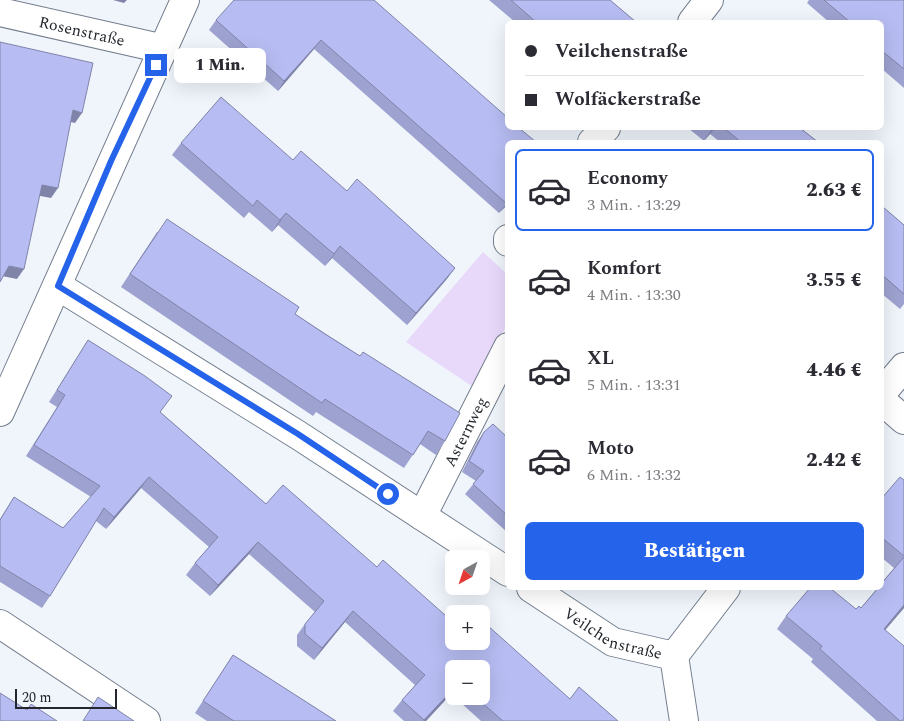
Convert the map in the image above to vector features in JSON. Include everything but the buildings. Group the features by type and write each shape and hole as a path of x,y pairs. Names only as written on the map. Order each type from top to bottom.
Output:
{"street":[{"path":"0,412 58,286 111,161 185,0"},
{"path":"694,20 709,0"},
{"name":"Rosenstraße","path":"0,12 164,49"},
{"path":"594,140 604,130"},
{"path":"58,286 298,434 505,570"},
{"name":"Asternweg","path":"422,516 505,353"},
{"path":"884,390 904,367"},
{"path":"884,403 904,420"},
{"name":"Veilchenstraße","path":"534,590 613,642 674,656"},
{"path":"684,721 674,656 724,590"},
{"path":"0,624 146,721"}],"shaded area":[{"path":"483,252 505,272 505,328 473,387 406,342"}],"route":[{"path":"156,65 111,161 58,286 298,434 388,494"}]}
